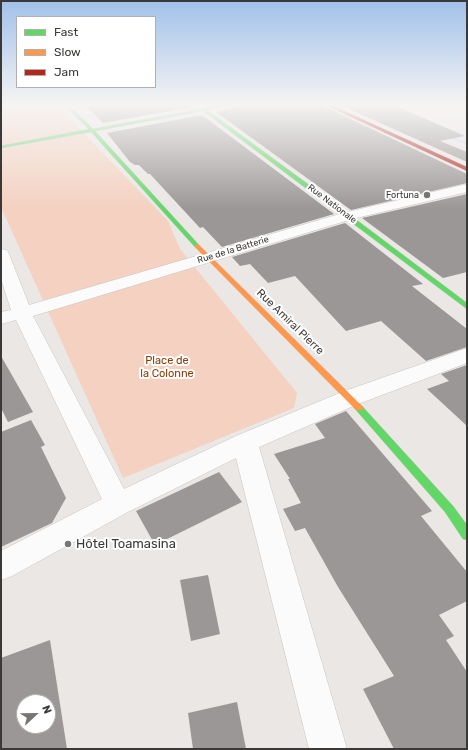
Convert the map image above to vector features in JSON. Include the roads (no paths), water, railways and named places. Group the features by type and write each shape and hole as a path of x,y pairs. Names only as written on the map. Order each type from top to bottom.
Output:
{"street":[{"path":"1,147 44,139"},
{"name":"Rue Amiral Pierre","path":"100,139 207,257 350,398 449,509 467,535"},
{"name":"Rue Nationale","path":"243,139 348,216 467,307"},
{"path":"401,139 467,169"},
{"name":"Rue de la Batterie","path":"1,318 348,216 467,188"},
{"path":"1,254 22,313 118,504"},
{"path":"1,566 118,504 245,442 350,398 467,355"},
{"path":"245,442 328,749"}],"waterway":[{"path":"455,139 467,144"}],"place":[{"name":"Fortuna","path":"427,195"},
{"name":"Hôtel Toamasina","path":"68,544"}],"park label":[{"name":"Place de la Colonne","path":"167,367"}]}
